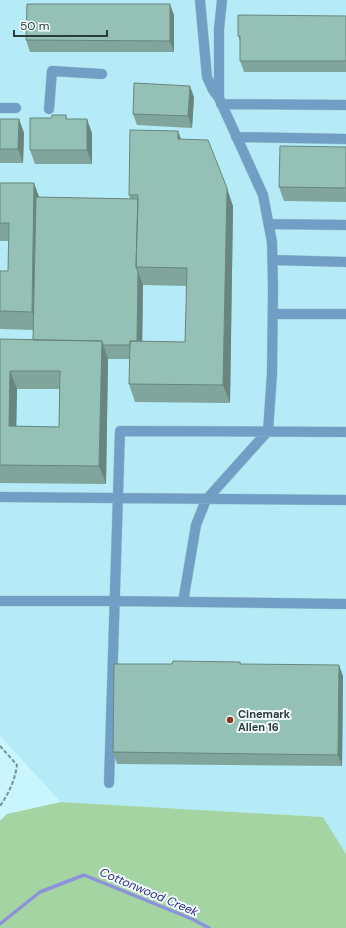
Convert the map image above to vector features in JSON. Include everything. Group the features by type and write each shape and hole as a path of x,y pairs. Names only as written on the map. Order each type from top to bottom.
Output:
{"lane":[{"path":"183,602 196,525 206,500 268,431 272,373 273,260 269,224 263,196 220,101 207,77 200,0"},
{"path":"220,101 219,29 222,0"},
{"path":"49,109 52,71 102,74"},
{"path":"220,101 346,105"},
{"path":"0,108 16,108"},
{"path":"236,137 346,139"},
{"path":"269,224 346,225"},
{"path":"273,260 346,262"},
{"path":"273,314 346,314"},
{"path":"109,783 120,430 346,432"},
{"path":"0,497 206,500 346,500"},
{"path":"0,601 346,604"}],"path":[{"path":"0,746 17,765 15,777 7,797 0,806"}],"shaded area":[{"path":"0,0 346,0 346,854 323,817 61,802 0,736"}],"green space":[{"path":"61,802 323,817 346,854 346,928 0,928 0,821 7,814"}],"building":[{"path":"27,4 170,4 170,41 26,40"},
{"path":"238,15 346,16 346,61 240,61"},
{"path":"134,83 190,86 188,116 133,114"},
{"path":"52,115 66,115 66,119 87,119 87,150 30,150 30,118 52,118"},
{"path":"0,119 19,119 18,149 0,149"},
{"path":"130,130 178,131 178,139 208,140 227,188 223,385 129,384 130,341 185,342 187,268 136,267 138,195 129,195"},
{"path":"280,146 346,147 346,188 279,187"},
{"path":"0,183 34,183 32,312 0,311 0,271 8,271 9,223 0,223"},
{"path":"36,197 138,199 136,267 138,272 137,341 130,341 130,345 103,345 102,341 33,340"},
{"path":"0,339 102,341 99,466 0,465","holes":["10,371 60,371 59,427 9,426"]},
{"name":"Cinemark Allen 16","path":"173,661 240,662 240,664 339,665 338,755 113,752 114,664 172,664"}],"waterway":[{"name":"Cottonwood Creek","path":"0,924 40,892 84,875 192,919 209,928"}],"place":[{"name":"Cinemark Allen 16","path":"230,720"}]}
